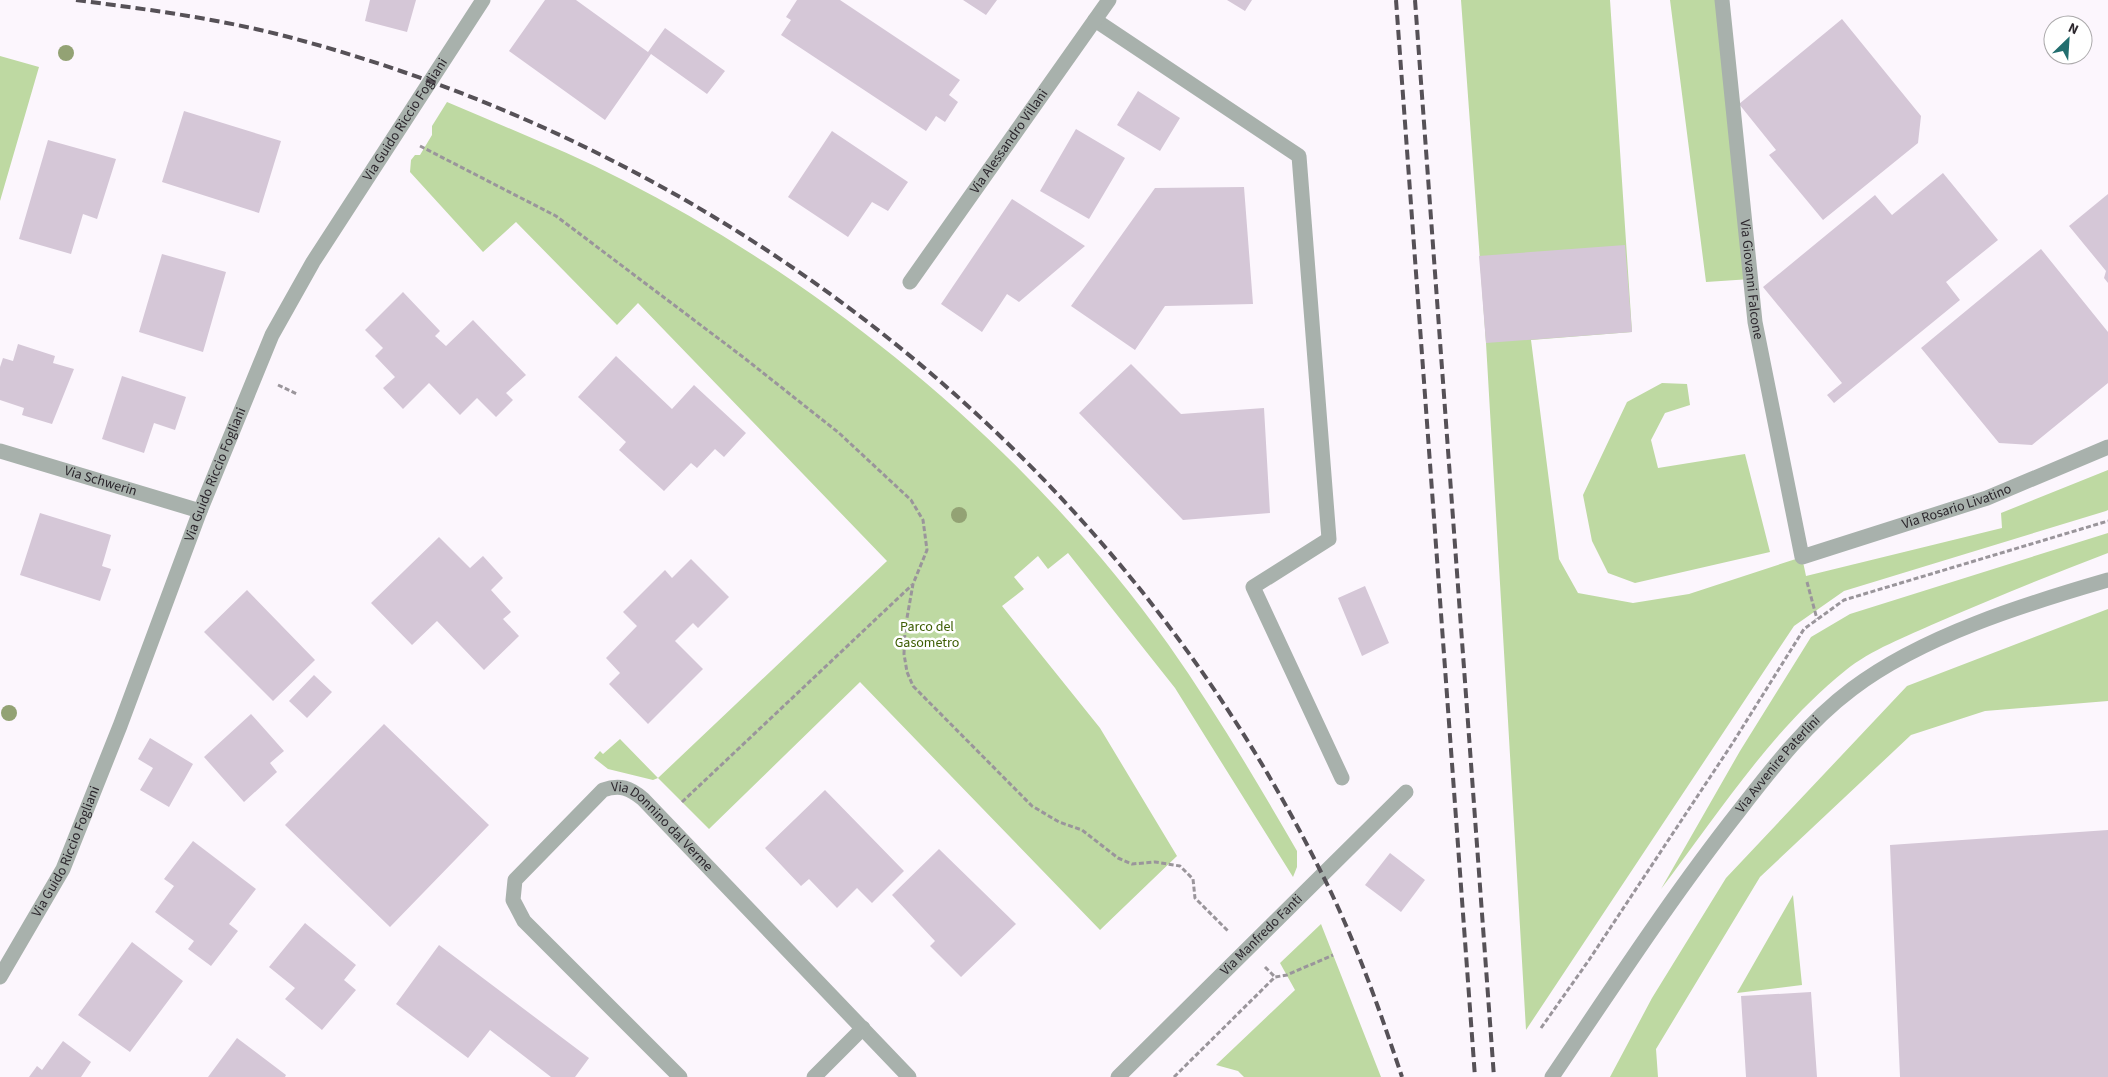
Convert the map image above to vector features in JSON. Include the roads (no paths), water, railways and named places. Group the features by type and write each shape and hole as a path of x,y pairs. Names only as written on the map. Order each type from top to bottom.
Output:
{"street":[{"name":"Via Guido Riccio Fogliani","path":"0,977 63,869 120,726 200,511 260,362 298,286 483,0"},
{"name":"Via Alessandro Villani","path":"910,282 1109,0"},
{"name":"Via Giovanni Falcone","path":"1722,0 1755,322 1802,557"},
{"path":"1095,20 1299,156 1329,539 1253,587 1342,778"},
{"name":"Via Rosario Livatino","path":"1802,557 1987,498 2108,447"},
{"name":"Via Schwerin","path":"0,451 200,511"},
{"name":"Via Avvenire Paterlini","path":"1552,1077 1661,915 1721,834 1776,764 1830,708 1852,689 1889,664 1930,644 1988,620 2108,580"},
{"name":"Via Donnino dal Verme","path":"680,1077 524,921 512,900 515,880 603,790 616,786 631,789 643,799 909,1077"},
{"name":"Via Manfredo Fanti","path":"1118,1077 1406,792"},
{"path":"814,1077 864,1028"}],"railway":[{"path":"76,0 179,15 256,29 281,35 447,88 605,157 754,242 893,342 1021,456 1135,583 1236,723 1322,874 1334,899 1366,974 1402,1077"},
{"path":"1396,0 1475,1077"},
{"path":"1415,0 1494,1077"}],"park label":[{"name":"Parco del Gasometro","path":"927,636"}]}
